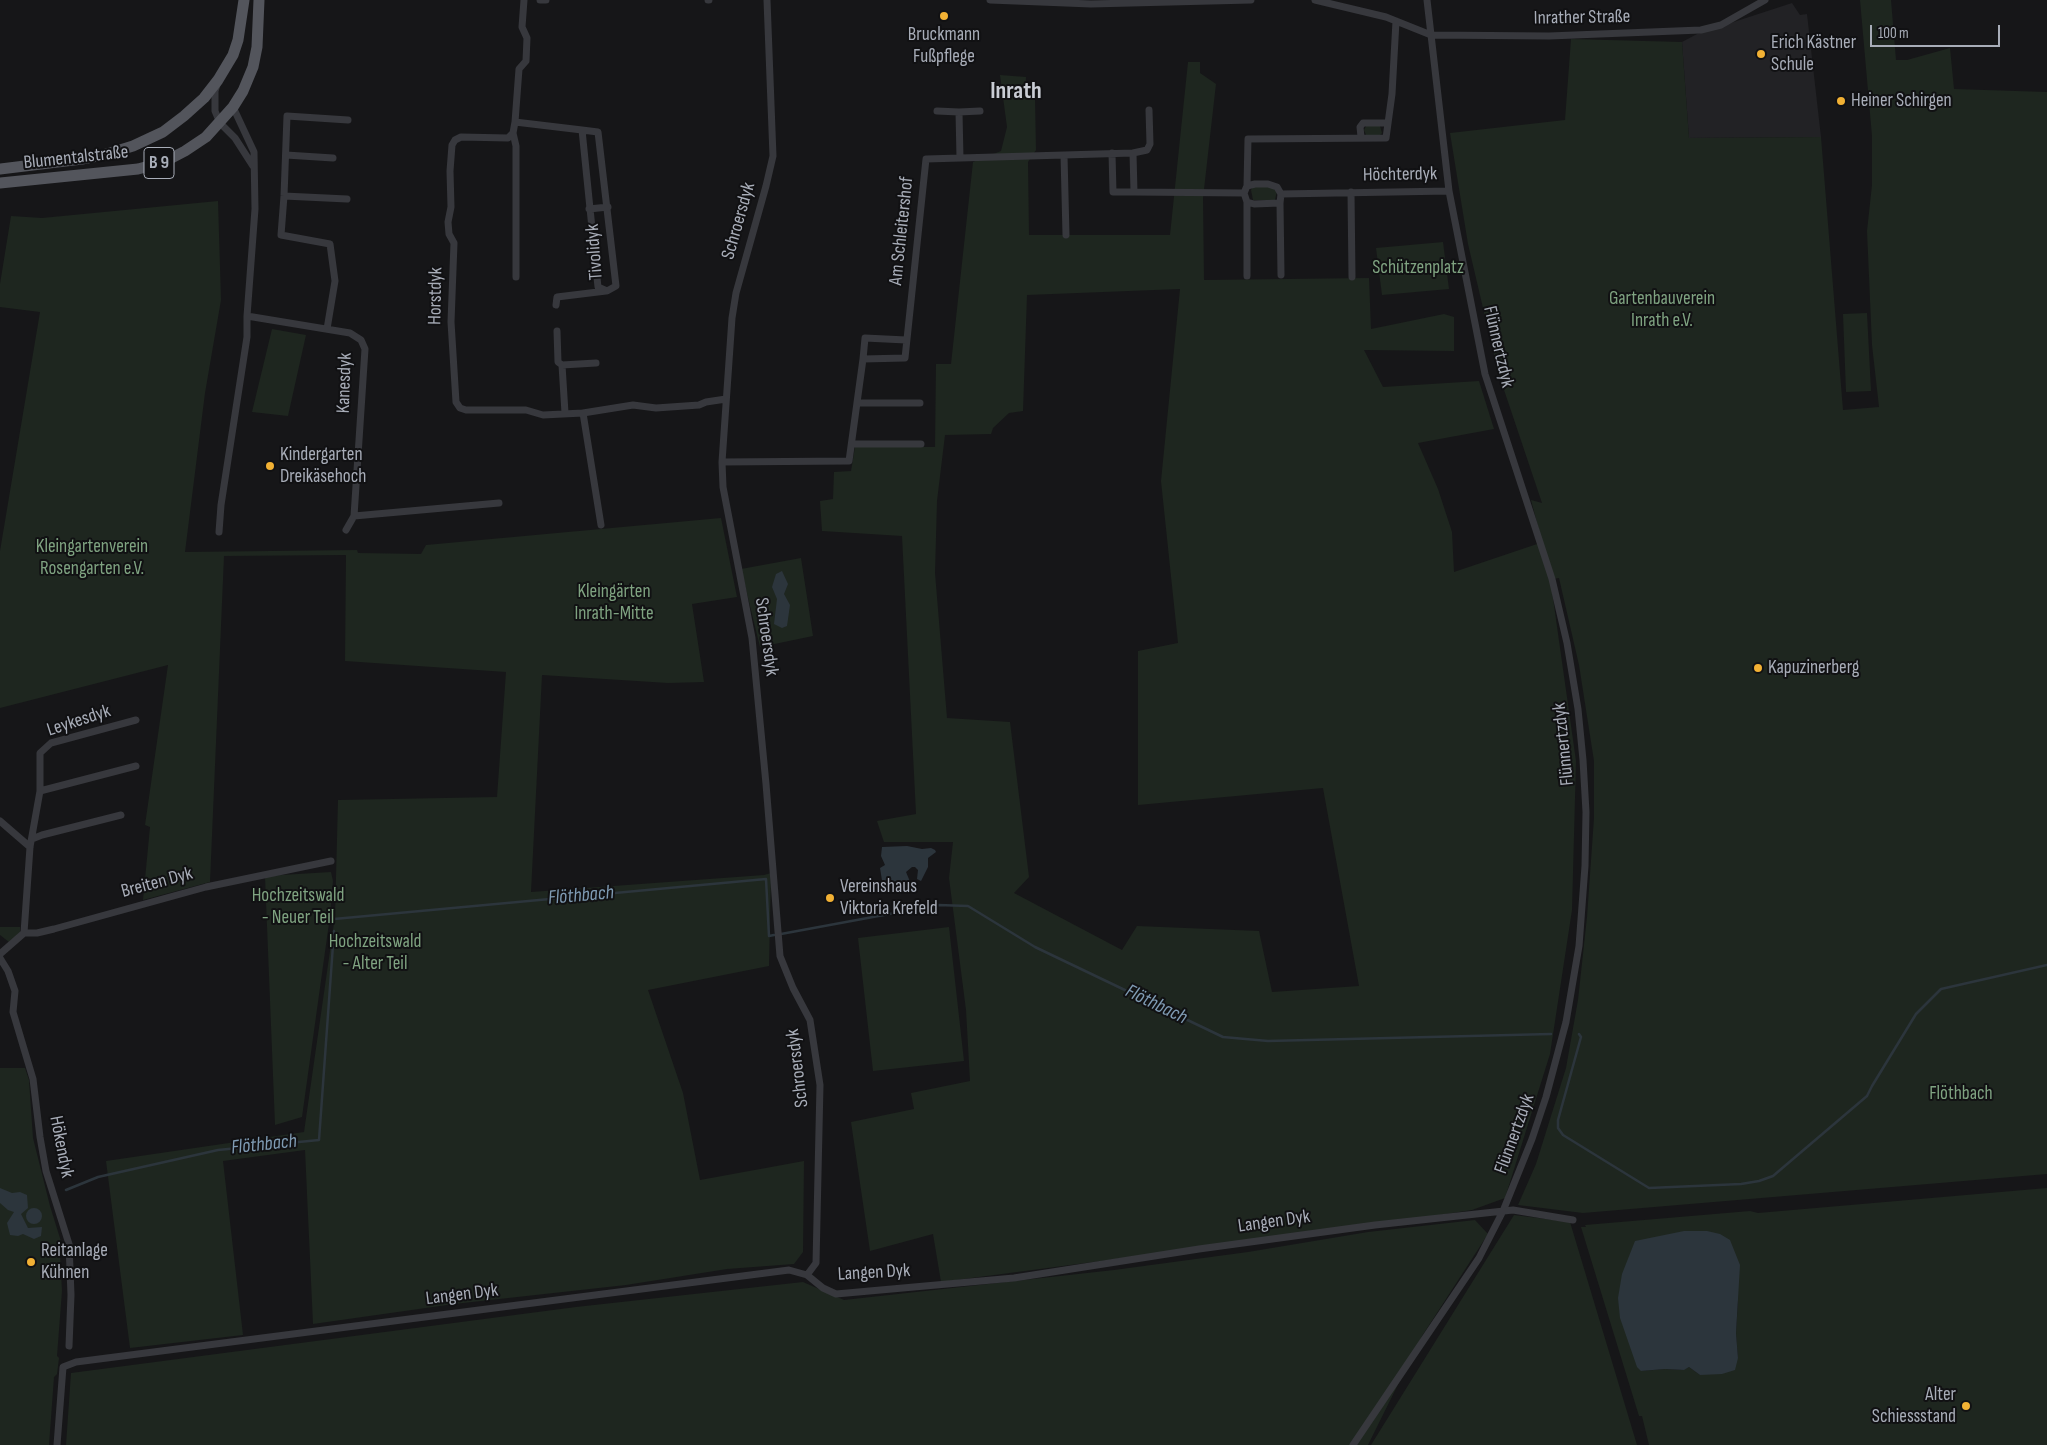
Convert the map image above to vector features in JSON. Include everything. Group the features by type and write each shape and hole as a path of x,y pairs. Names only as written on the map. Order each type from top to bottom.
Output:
{"main road":[{"name":"Blumentalstraße","path":"0,169 107,154 133,146 163,132 204,98 218,80 233,55 238,40 244,0"},
{"name":"Blumentalstraße","path":"0,183 138,169 164,162 186,151 206,137 233,107 243,91 253,68 258,47 259,0"}],"street":[{"path":"516,277 516,146 513,133 516,122 519,69 526,61 527,38 522,27 524,0"},
{"path":"540,0 546,0"},
{"name":"Schroersdyk","path":"767,0 773,156 736,293 722,462 723,487 752,638 780,956 793,988 810,1020 820,1085 816,1263 807,1275"},
{"path":"990,0 1091,4 1251,0"},
{"name":"Inrather Straße","path":"1316,0 1396,21 1431,35 1549,36 1689,32 1721,24 1765,0"},
{"name":"Flünnertzdyk","path":"1353,1445 1480,1258 1503,1211 1532,1139 1546,1097 1566,1022 1582,920 1585,866 1586,812 1583,760 1570,662 1552,579 1485,374 1449,191 1427,0"},
{"path":"1248,276 1246,190 1248,139 1386,138 1392,94 1396,21"},
{"path":"218,80 214,101 215,111 220,123 235,138 254,166"},
{"path":"219,532 221,505 247,337 246,316 255,209 254,152 233,107"},
{"path":"1134,192 1133,153 1147,150 1150,144 1149,110"},
{"path":"938,111 980,111"},
{"path":"959,112 960,158"},
{"path":"327,329 335,281 330,244 281,236 287,116 348,120"},
{"name":"Tivolidyk","path":"516,122 598,132 616,286 607,291 557,297 556,305"},
{"path":"1361,137 1360,127 1363,123 1388,123"},
{"name":"Tivolidyk","path":"582,130 598,287 607,291"},
{"name":"Horstdyk","path":"513,133 508,138 461,137 455,140 452,145 450,171 451,207 448,222 449,234 454,243 451,322 454,394 460,408 466,410 526,410 543,415 583,413 633,405 656,408 699,405 726,399"},
{"path":"1112,153 1113,192 1246,190"},
{"name":"Am Schleitershof","path":"863,359 905,358 926,160 1133,153"},
{"path":"1064,155 1066,235"},
{"path":"286,156 333,158"},
{"name":"Höchterdyk","path":"1246,190 1255,184 1268,184 1277,187 1281,194 1449,191"},
{"name":"Höchterdyk","path":"1351,192 1352,277"},
{"path":"1281,194 1281,276"},
{"path":"284,196 347,199"},
{"path":"1247,202 1254,204 1280,203"},
{"name":"Tivolidyk","path":"589,208 608,206"},
{"name":"Kanesdyk","path":"246,316 350,333 361,340 365,349 354,516 346,530"},
{"path":"557,331 558,362 562,365 565,413"},
{"path":"722,462 849,460 853,444 865,338 906,340"},
{"path":"562,365 596,363"},
{"path":"857,403 920,403"},
{"path":"583,413 601,526"},
{"path":"853,444 921,444"},
{"path":"354,516 498,503"},
{"name":"Leykesdyk","path":"24,933 31,843 40,791 40,753 51,743 136,720"},
{"path":"40,791 136,766"},
{"path":"0,821 31,843 42,835 121,815"},
{"name":"Breiten Dyk","path":"24,933 37,933 54,929 206,887 331,861"},
{"path":"0,954 24,933"},
{"name":"Hökendyk","path":"0,958 8,970 15,991 13,1012 33,1079 46,1171 69,1244 71,1295 69,1346"},
{"name":"Langen Dyk","path":"57,1445 63,1367 76,1362 789,1270 807,1275 823,1288 836,1294 1014,1278 1219,1246 1503,1211 1513,1210 1573,1220"}],"shaded area":[{"path":"1792,3 1800,15 1807,14 1821,137 1689,138 1682,42 1697,34"},
{"path":"782,571 788,584 784,594 790,605 787,626 782,628 774,624 777,599 772,587 776,574"},
{"path":"907,846 922,849 931,848 936,852 928,858 928,867 921,881 917,879 918,870 912,867 906,872 911,884 908,890 896,889 884,893 880,868 885,865 881,856 882,847"},
{"path":"0,1188 12,1193 20,1192 27,1195 28,1208 21,1214 28,1228 42,1227 41,1236 34,1239 23,1234 18,1236 10,1235 7,1223 14,1212 8,1210 0,1203"},
{"path":"34,1208 42,1216 34,1224 26,1216"},
{"path":"1684,1231 1707,1231 1720,1234 1730,1240 1740,1265 1736,1333 1738,1358 1735,1370 1722,1374 1700,1375 1689,1367 1684,1370 1641,1371 1637,1367 1620,1318 1618,1298 1622,1274 1635,1241"}],"green space":[{"name":"Gartenbauverein Inrath e.V.","path":"1860,0 1891,0 1896,60 1907,60 1950,48 1954,89 2047,92 2047,1174 1583,1213 1518,1205 1536,1164 1566,1068 1578,1000 1587,917 1594,818 1594,761 1579,665 1559,578 1552,579 1531,500 1542,503 1498,372 1468,244 1450,133 1565,120 1571,39 1682,42 1689,138 1821,137 1843,410 1879,407 1872,345 1867,231 1872,185 1872,136"},
{"path":"1188,62 1200,62 1200,73 1216,84 1203,198 1204,280 1369,278 1371,329 1444,314 1454,317 1454,351 1364,350 1383,387 1479,381 1494,429 1418,443 1438,489 1452,532 1454,572 1540,543 1550,577 1576,761 1572,910 1550,1054 1505,1198 1472,1210 1375,1225 941,1282 933,1234 870,1251 851,1122 914,1109 911,1093 970,1081 966,1010 949,878 953,842 884,842 877,821 916,814 902,536 822,531 820,501 833,499 834,472 851,471 855,447 935,447 936,364 951,364 973,162 1001,151 1007,127 1000,75 1026,77 1025,98 1035,98 1036,150 1028,162 1029,235 1170,235","holes":["1180,289 1161,481 1178,643 1138,651 1138,805 1323,788 1359,986 1272,992 1259,931 1137,926 1122,950 1014,893 1029,877 1010,722 947,718 935,573 937,501 945,435 991,434 993,428 1009,413 1023,411 1027,295"]},
{"path":"1366,126 1380,126 1382,133 1380,135 1366,135 1364,130"},
{"path":"1268,185 1277,191 1275,200 1253,200 1251,190 1253,187"},
{"path":"218,201 221,300 205,393 185,552 357,550 358,553 421,554 426,545 721,518 737,597 692,604 704,682 668,683 542,675 531,892 771,873 769,966 648,990 683,1093 700,1180 804,1161 803,1252 794,1264 727,1269 626,1285 454,1304 313,1324 305,1150 223,1161 243,1335 130,1348 106,1161 304,1132 335,916 338,800 497,797 506,672 345,661 346,555 224,556 210,882 143,900 150,827 145,825 168,665 0,708 0,551 40,312 0,307 0,284 11,216 42,218"},
{"name":"Schützenplatz","path":"1443,242 1449,289 1382,295 1376,248"},
{"path":"1867,313 1871,391 1846,392 1843,314"},
{"path":"272,329 306,335 288,416 252,412"},
{"path":"801,558 813,636 760,647 741,569"},
{"name":"Hochzeitswald - Neuer Teil","path":"331,872 333,881 330,916 302,1117 275,1125 265,876"},
{"path":"0,927 20,927 20,933 9,942 0,935"},
{"path":"949,927 964,1061 873,1071 858,938"},
{"name":"Reitanlage Kühnen","path":"0,1068 25,1068 29,1080 33,1138 50,1206 64,1251 60,1254 62,1291 57,1356 59,1358 57,1374 54,1377 49,1445 0,1445"},
{"path":"2047,1188 2047,1445 1649,1445 1642,1416 1639,1416 1581,1227 1586,1227 1585,1225 1750,1211 1758,1213","holes":["1738,1301 1736,1333 1738,1358 1700,1375 1689,1367 1683,1370 1641,1371"]},
{"path":"1514,1215 1570,1222 1637,1445 1371,1445"},
{"path":"1475,1220 1488,1234 1422,1336 1368,1445 66,1445 71,1373 576,1307 803,1282 844,1300 1114,1270 1248,1252 1368,1232"}],"waterway":[{"name":"Flöthbach","path":"334,919 766,879 769,936 774,935"},
{"name":"Flöthbach","path":"781,934 938,905 968,906 1035,947 1223,1037 1268,1041 1551,1034"},
{"name":"Flöthbach","path":"66,1190 98,1177 218,1150 319,1140 334,931"},
{"name":"Flöthbach","path":"1579,1034 1581,1037 1558,1120 1558,1128 1563,1135 1649,1188 1741,1184 1773,1176 1867,1096 1916,1014 1941,989 2047,965"}],"place":[{"name":"Bruckmann Fußpflege","path":"944,16"},
{"name":"Erich Kästner Schule","path":"1761,54"},
{"name":"Heiner Schirgen","path":"1841,101"},
{"name":"Kindergarten Dreikäsehoch","path":"270,466"},
{"name":"Kapuzinerberg","path":"1758,668"},
{"name":"Vereinshaus Viktoria Krefeld","path":"830,898"},
{"name":"Reitanlage Kühnen","path":"31,1262"},
{"name":"Alter Schiessstand","path":"1966,1406"}],"district":[{"name":"Inrath","path":"1016,92"}],"park label":[{"name":"Kleingartenverein Rosengarten e.V.","path":"92,558"},
{"name":"Kleingärten Inrath-Mitte","path":"614,603"},
{"name":"Hochzeitswald - Alter Teil","path":"375,953"}]}
